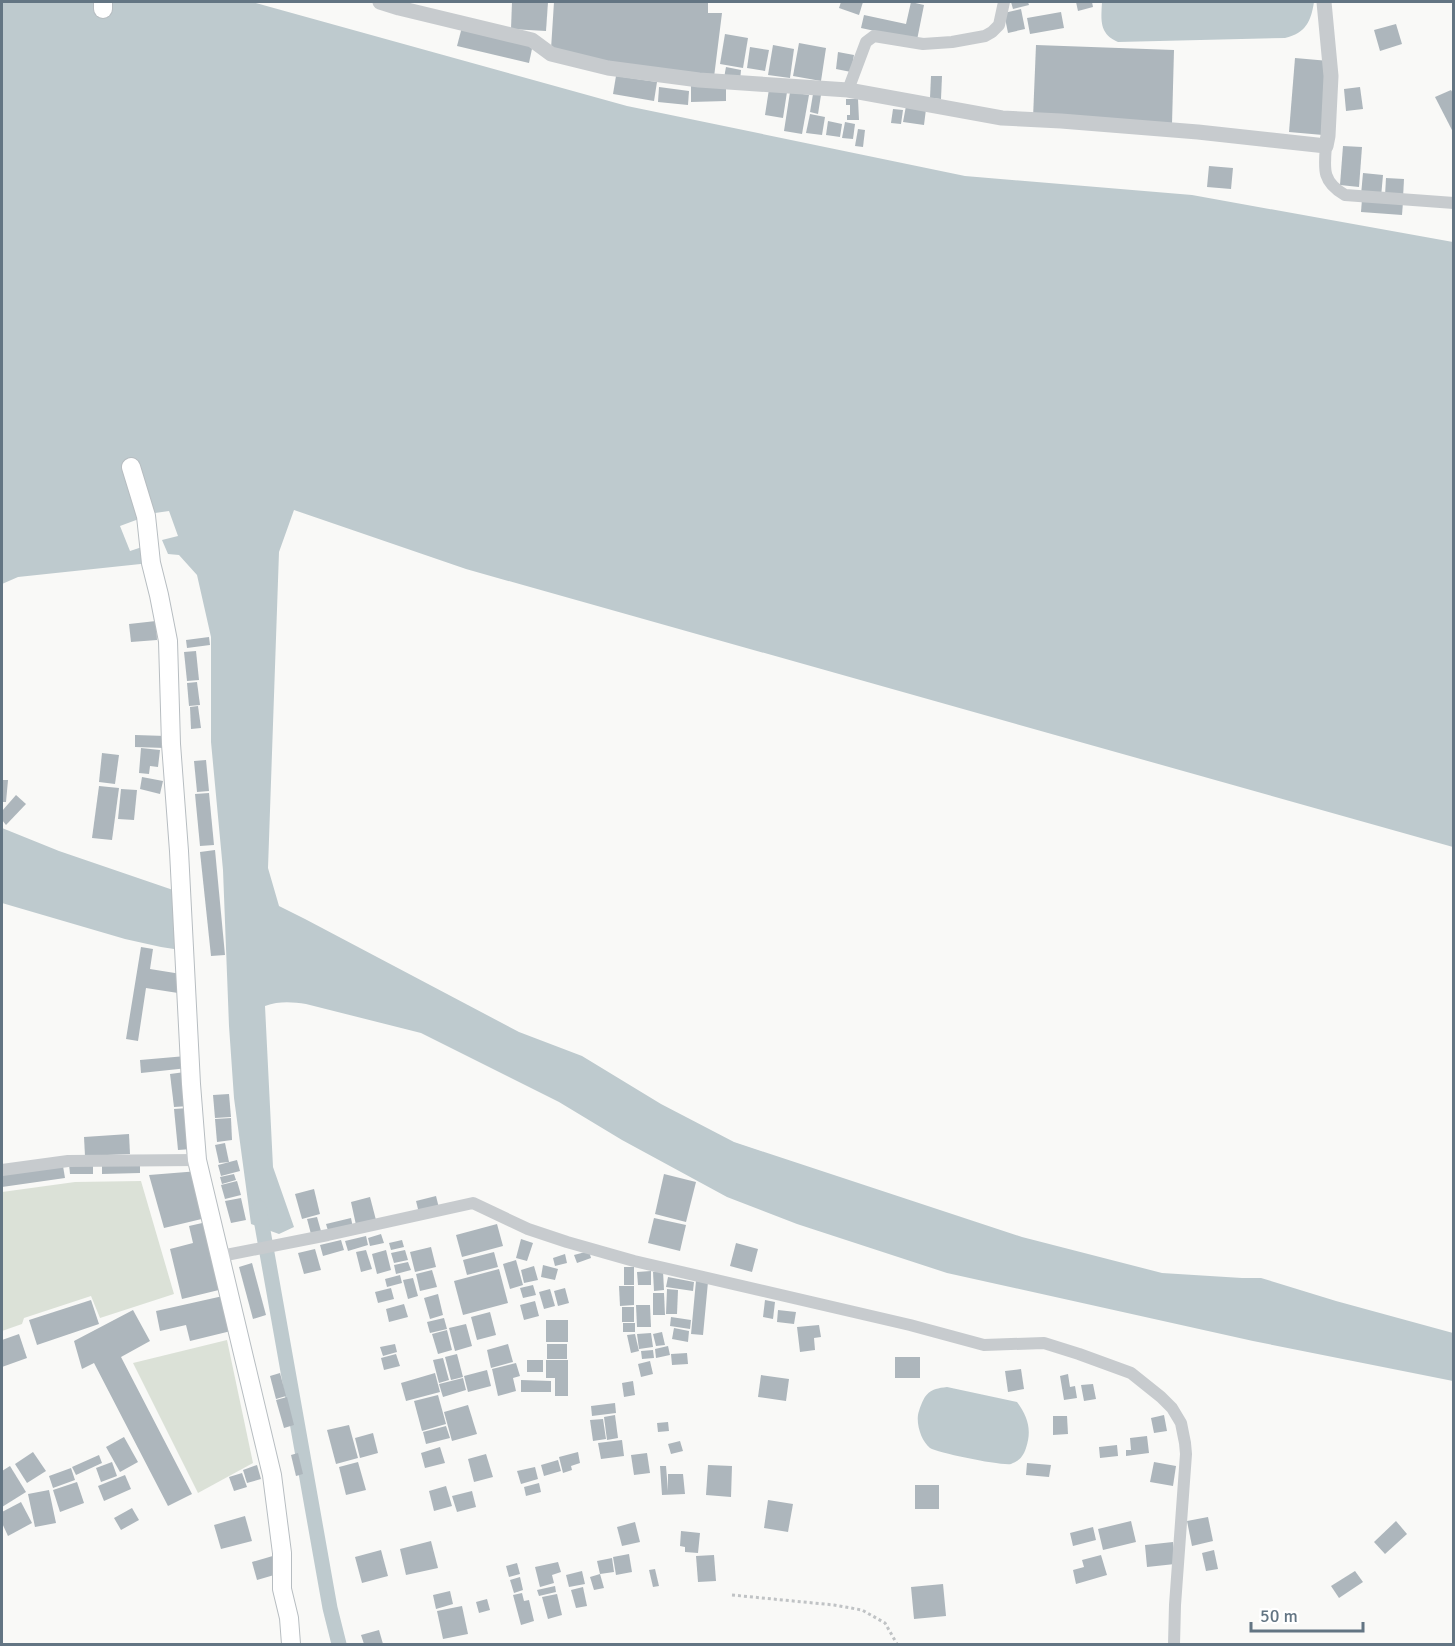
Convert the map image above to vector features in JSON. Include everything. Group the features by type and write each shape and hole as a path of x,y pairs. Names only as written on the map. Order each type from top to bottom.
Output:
{"main road":[{"path":"130,467 146,516 151,563 168,641 171,744 197,1160 229,1254 272,1475 282,1553 282,1589 289,1618 291,1644"}],"street":[{"path":"380,2 532,40 551,54 608,68 699,80 848,90 1002,118 1198,132 1326,146"},
{"path":"848,90 866,42 874,36 923,44 985,36 999,25 1004,2"},
{"path":"1324,2 1331,76 1324,169 1329,182 1345,195 1454,204"},
{"path":"2,1170 68,1161 197,1160"},
{"path":"229,1254 473,1203 528,1229 634,1261 898,1322 984,1345 1044,1343 1131,1373 1172,1408 1181,1424 1185,1443 1174,1644"}],"path":[{"path":"732,1595 862,1610 885,1623 897,1644"}],"shaded area":[{"path":"2,2 252,2 627,106 965,176 1192,195 1453,242 1453,847 466,569 294,510 279,552 268,868 279,906 519,1032 582,1056 661,1104 734,1142 1022,1237 1162,1273 1261,1278 1453,1333 1453,1381 1253,1341 947,1273 797,1224 727,1197 622,1140 559,1102 421,1033 301,1003 291,1002 265,1006 273,1167 294,1227 279,1234 251,1224 234,1098 229,1026 223,870 211,742 211,637 197,575 179,555 168,554 162,540 178,536 169,511 155,513 120,526 130,551 145,546 150,563 18,577 2,584"},
{"path":"1102,2 1314,2 1311,15 1303,29 1285,38 1118,42 1104,31"},
{"path":"2,828 59,851 176,891 176,948 125,939 2,903"},
{"path":"141,1181 174,1294 100,1318 91,1296 24,1318 22,1324 2,1331 2,1192 75,1182"},
{"path":"227,1340 253,1463 198,1493 133,1363"},
{"path":"947,1387 1017,1402 1024,1413 1029,1429 1024,1454 1011,1464 957,1456 930,1448 920,1431 919,1411 928,1393"}],"building":[{"path":"512,2 548,2 546,31 511,29"},
{"path":"554,2 708,2 708,13 722,13 714,77 638,69 551,49"},
{"path":"841,2 863,2 859,15 839,8"},
{"path":"911,2 924,5 917,40 861,28 864,15 906,24"},
{"path":"1011,2 1028,2 1029,5 1013,9"},
{"path":"1076,2 1092,2 1093,7 1078,11"},
{"path":"1021,9 1025,29 1008,33 1004,13"},
{"path":"1061,12 1064,28 1030,34 1027,18"},
{"path":"1396,24 1402,44 1380,51 1374,30"},
{"path":"462,27 533,44 529,63 457,46"},
{"path":"725,34 748,38 743,68 720,64"},
{"path":"799,43 826,48 821,81 793,76"},
{"path":"773,45 794,49 790,78 768,75"},
{"path":"1036,45 1174,50 1172,124 1033,118"},
{"path":"750,47 769,50 765,71 747,68"},
{"path":"838,52 854,55 851,72 836,69"},
{"path":"1295,58 1329,61 1323,135 1289,132"},
{"path":"726,67 741,70 740,81 724,78"},
{"path":"616,76 657,82 654,101 613,94"},
{"path":"931,76 942,76 941,99 930,98"},
{"path":"726,85 726,101 691,102 691,86"},
{"path":"659,87 689,91 688,105 658,102"},
{"path":"1360,87 1363,109 1346,111 1344,89"},
{"path":"769,89 787,92 783,118 765,115"},
{"path":"1451,90 1454,95 1454,134 1435,97"},
{"path":"790,92 809,95 802,134 784,131"},
{"path":"813,94 821,95 818,114 810,112"},
{"path":"846,99 858,99 859,120 847,120 847,115 850,115 850,105 846,105"},
{"path":"906,106 926,109 924,125 903,122"},
{"path":"893,109 903,110 901,124 891,123"},
{"path":"810,114 825,117 822,135 806,133"},
{"path":"828,121 842,124 840,137 826,135"},
{"path":"845,122 855,124 853,139 842,138"},
{"path":"858,129 865,130 863,147 855,146"},
{"path":"1343,146 1362,147 1359,187 1340,185"},
{"path":"1209,166 1233,168 1231,189 1207,187"},
{"path":"1363,173 1383,175 1381,197 1361,195"},
{"path":"1386,178 1404,179 1403,198 1385,196"},
{"path":"1362,199 1403,202 1402,215 1361,212"},
{"path":"156,621 157,640 131,642 129,624"},
{"path":"209,637 210,645 187,648 186,640"},
{"path":"196,651 199,680 187,681 184,652"},
{"path":"197,682 200,705 189,706 187,683"},
{"path":"198,706 201,728 191,729 190,707"},
{"path":"135,735 166,736 165,748 135,747"},
{"path":"141,748 160,750 158,767 150,766 149,774 139,773"},
{"path":"102,753 119,755 115,784 99,782"},
{"path":"206,760 209,791 197,792 194,761"},
{"path":"142,777 163,781 160,794 140,789"},
{"path":"2,780 8,780 6,802 2,802"},
{"path":"99,786 119,788 112,840 92,838"},
{"path":"121,789 137,790 134,820 118,819"},
{"path":"209,793 214,845 200,846 195,794"},
{"path":"16,795 26,804 6,825 2,820 2,811"},
{"path":"215,850 225,955 211,956 200,852"},
{"path":"141,947 153,949 150,969 181,974 178,993 146,988 138,1041 126,1039"},
{"path":"186,1056 188,1068 141,1073 140,1060"},
{"path":"185,1072 189,1106 174,1107 170,1074"},
{"path":"229,1094 231,1117 215,1118 213,1095"},
{"path":"188,1108 192,1149 178,1150 174,1109"},
{"path":"231,1118 232,1140 217,1142 215,1119"},
{"path":"129,1134 130,1154 85,1156 84,1137"},
{"path":"225,1143 229,1162 219,1163 215,1145"},
{"path":"237,1160 240,1171 221,1176 218,1165"},
{"path":"102,1163 140,1163 140,1173 102,1174"},
{"path":"69,1164 93,1164 93,1174 70,1174"},
{"path":"63,1166 65,1178 2,1187 2,1175"},
{"path":"199,1171 210,1217 164,1228 149,1175"},
{"path":"234,1174 236,1180 222,1184 220,1177"},
{"path":"664,1174 696,1182 686,1222 655,1214"},
{"path":"237,1181 241,1195 225,1199 221,1185"},
{"path":"314,1189 320,1214 302,1219 295,1194"},
{"path":"436,1196 439,1208 419,1213 416,1201"},
{"path":"370,1197 376,1220 356,1225 351,1202"},
{"path":"241,1198 246,1220 231,1223 225,1201"},
{"path":"317,1217 321,1231 311,1234 307,1219"},
{"path":"351,1218 353,1228 329,1234 326,1224"},
{"path":"654,1218 686,1225 680,1251 648,1243"},
{"path":"211,1221 227,1288 182,1299 170,1249 193,1243 189,1226"},
{"path":"497,1224 503,1246 462,1257 456,1235"},
{"path":"381,1234 384,1243 370,1246 368,1238"},
{"path":"366,1236 368,1245 348,1251 345,1241"},
{"path":"521,1239 533,1243 527,1261 516,1258"},
{"path":"341,1240 344,1250 323,1256 320,1245"},
{"path":"402,1240 404,1247 391,1250 389,1243"},
{"path":"736,1243 758,1249 752,1272 730,1266"},
{"path":"431,1247 436,1267 415,1272 410,1252"},
{"path":"315,1249 321,1270 304,1274 298,1253"},
{"path":"366,1250 372,1269 361,1272 356,1252"},
{"path":"386,1250 391,1270 377,1274 372,1254"},
{"path":"405,1250 408,1260 394,1263 391,1253"},
{"path":"589,1251 591,1258 577,1263 574,1255"},
{"path":"494,1252 498,1267 467,1275 463,1260"},
{"path":"565,1254 567,1263 555,1266 553,1258"},
{"path":"516,1260 523,1285 510,1289 503,1264"},
{"path":"408,1262 411,1270 396,1274 394,1265"},
{"path":"252,1263 266,1315 253,1319 239,1267"},
{"path":"543,1265 558,1269 555,1280 541,1277"},
{"path":"534,1266 538,1280 524,1283 521,1270"},
{"path":"624,1267 634,1267 634,1285 624,1285"},
{"path":"499,1269 508,1303 463,1315 454,1281"},
{"path":"432,1270 437,1287 420,1291 416,1274"},
{"path":"651,1271 651,1285 638,1285 637,1272"},
{"path":"663,1271 664,1290 654,1291 653,1272"},
{"path":"400,1275 402,1283 387,1287 385,1279"},
{"path":"668,1277 694,1282 693,1291 666,1287"},
{"path":"413,1278 418,1296 408,1299 403,1280"},
{"path":"696,1281 708,1282 703,1335 691,1334"},
{"path":"533,1285 536,1295 523,1298 520,1288"},
{"path":"619,1286 634,1286 634,1305 620,1306"},
{"path":"391,1288 394,1299 378,1303 375,1292"},
{"path":"565,1288 569,1303 558,1306 554,1291"},
{"path":"550,1289 555,1306 544,1309 539,1292"},
{"path":"667,1289 678,1290 677,1314 666,1314"},
{"path":"653,1293 664,1293 665,1315 653,1315"},
{"path":"438,1294 443,1315 430,1319 424,1298"},
{"path":"223,1296 231,1331 190,1341 186,1325 160,1331 156,1311"},
{"path":"91,1300 99,1324 37,1345 29,1320"},
{"path":"765,1300 775,1302 773,1319 763,1317"},
{"path":"535,1301 539,1316 524,1320 520,1305"},
{"path":"404,1304 408,1317 389,1322 386,1309"},
{"path":"636,1305 650,1305 651,1327 637,1327"},
{"path":"622,1307 634,1307 634,1322 622,1322"},
{"path":"133,1310 150,1341 121,1357 192,1494 168,1506 94,1363 82,1369 74,1341"},
{"path":"778,1310 796,1312 794,1324 777,1322"},
{"path":"490,1312 496,1335 477,1340 471,1317"},
{"path":"671,1317 691,1320 690,1329 670,1326"},
{"path":"444,1318 447,1329 430,1333 427,1322"},
{"path":"546,1320 568,1320 568,1342 546,1342"},
{"path":"623,1323 635,1323 635,1332 623,1332"},
{"path":"466,1324 472,1346 455,1351 449,1328"},
{"path":"819,1325 821,1337 814,1338 815,1350 800,1352 797,1327"},
{"path":"674,1328 689,1331 688,1342 672,1339"},
{"path":"447,1330 452,1350 438,1354 432,1334"},
{"path":"662,1332 665,1345 656,1346 653,1334"},
{"path":"651,1333 653,1347 639,1349 637,1334"},
{"path":"19,1334 27,1358 2,1367 2,1340"},
{"path":"635,1334 639,1351 631,1353 627,1335"},
{"path":"395,1344 397,1352 383,1356 380,1347"},
{"path":"508,1344 513,1362 491,1368 487,1350"},
{"path":"547,1344 567,1344 567,1359 547,1359"},
{"path":"668,1346 670,1355 656,1358 655,1349"},
{"path":"653,1350 654,1358 642,1359 641,1351"},
{"path":"687,1353 688,1364 672,1365 671,1354"},
{"path":"396,1354 400,1366 384,1370 381,1358"},
{"path":"457,1354 463,1377 451,1380 445,1357"},
{"path":"895,1357 920,1357 920,1378 895,1378"},
{"path":"443,1358 449,1380 439,1383 433,1360"},
{"path":"527,1360 543,1360 543,1372 527,1372"},
{"path":"546,1360 568,1360 568,1396 555,1396 555,1378 546,1378"},
{"path":"650,1361 653,1374 641,1377 638,1364"},
{"path":"516,1363 520,1376 513,1378 516,1391 498,1396 492,1369"},
{"path":"1021,1369 1024,1389 1008,1392 1005,1371"},
{"path":"487,1370 491,1386 468,1392 464,1376"},
{"path":"280,1373 286,1396 276,1399 270,1376"},
{"path":"435,1373 440,1392 406,1401 401,1383"},
{"path":"1068,1374 1070,1387 1075,1386 1077,1398 1064,1400 1060,1376"},
{"path":"761,1375 789,1379 786,1401 758,1397"},
{"path":"463,1378 466,1390 443,1397 439,1384"},
{"path":"521,1380 551,1381 551,1392 521,1392"},
{"path":"633,1381 635,1395 624,1397 622,1383"},
{"path":"1093,1384 1096,1399 1084,1401 1081,1385"},
{"path":"438,1395 446,1424 422,1431 414,1401"},
{"path":"287,1397 294,1425 284,1428 276,1400"},
{"path":"615,1403 616,1413 592,1416 591,1406"},
{"path":"468,1405 477,1434 452,1441 444,1412"},
{"path":"615,1415 618,1438 607,1440 604,1417"},
{"path":"1164,1415 1167,1431 1154,1433 1151,1418"},
{"path":"1053,1416 1067,1416 1068,1434 1053,1435"},
{"path":"603,1419 606,1439 593,1441 590,1420"},
{"path":"668,1422 669,1431 658,1432 657,1423"},
{"path":"349,1425 358,1458 336,1464 327,1430"},
{"path":"446,1426 450,1438 426,1444 423,1432"},
{"path":"373,1433 378,1453 360,1458 355,1438"},
{"path":"1147,1436 1149,1453 1126,1456 1126,1450 1131,1450 1130,1438"},
{"path":"124,1437 138,1462 120,1472 106,1447"},
{"path":"622,1440 624,1456 601,1459 598,1443"},
{"path":"680,1441 683,1451 671,1454 668,1444"},
{"path":"1117,1445 1118,1456 1100,1458 1099,1447"},
{"path":"440,1447 445,1463 425,1468 421,1453"},
{"path":"33,1452 46,1471 27,1483 15,1464"},
{"path":"578,1452 580,1463 571,1466 572,1470 563,1473 559,1457"},
{"path":"298,1453 303,1474 296,1476 291,1455"},
{"path":"647,1453 650,1473 634,1475 631,1455"},
{"path":"486,1454 493,1477 474,1482 468,1459"},
{"path":"99,1455 102,1463 76,1475 72,1467"},
{"path":"558,1460 561,1471 544,1476 541,1465"},
{"path":"112,1462 117,1476 101,1482 96,1468"},
{"path":"358,1462 366,1490 346,1495 339,1467"},
{"path":"1154,1462 1176,1466 1173,1486 1150,1482"},
{"path":"1027,1463 1051,1465 1049,1477 1026,1475"},
{"path":"257,1465 261,1479 247,1483 243,1470"},
{"path":"708,1465 732,1466 731,1497 706,1495"},
{"path":"10,1466 26,1492 2,1507 2,1471"},
{"path":"660,1466 666,1466 668,1491 668,1474 683,1474 685,1494 662,1495"},
{"path":"535,1467 538,1479 521,1484 517,1471"},
{"path":"71,1468 75,1480 53,1488 49,1476"},
{"path":"242,1473 247,1487 234,1491 229,1477"},
{"path":"125,1475 131,1489 104,1501 98,1486"},
{"path":"77,1482 84,1503 60,1512 53,1490"},
{"path":"539,1483 541,1492 526,1496 524,1487"},
{"path":"915,1485 939,1485 939,1509 915,1509"},
{"path":"446,1486 452,1506 434,1511 429,1491"},
{"path":"49,1490 56,1523 35,1527 28,1494"},
{"path":"472,1491 476,1507 457,1512 452,1496"},
{"path":"768,1500 793,1504 788,1532 764,1528"},
{"path":"21,1502 32,1523 8,1536 2,1523 2,1512"},
{"path":"132,1508 139,1520 121,1530 114,1518"},
{"path":"245,1516 252,1541 221,1549 214,1525"},
{"path":"1208,1517 1213,1541 1192,1546 1187,1521"},
{"path":"1131,1521 1136,1542 1103,1550 1098,1529"},
{"path":"1396,1521 1407,1534 1385,1554 1374,1542"},
{"path":"635,1522 640,1542 622,1546 617,1527"},
{"path":"1093,1527 1096,1540 1073,1546 1070,1533"},
{"path":"681,1531 700,1533 698,1553 685,1552 685,1547 680,1546"},
{"path":"431,1541 438,1568 406,1575 400,1549"},
{"path":"1173,1542 1175,1564 1147,1567 1145,1545"},
{"path":"381,1550 388,1576 362,1583 355,1557"},
{"path":"1214,1550 1218,1569 1206,1571 1202,1553"},
{"path":"629,1554 632,1572 616,1575 613,1557"},
{"path":"276,1555 281,1573 257,1580 252,1562"},
{"path":"714,1555 716,1581 698,1582 696,1556"},
{"path":"1101,1555 1107,1575 1076,1584 1073,1570 1084,1567 1082,1560"},
{"path":"612,1558 614,1572 600,1574 597,1561"},
{"path":"558,1562 561,1572 552,1575 554,1583 540,1587 535,1567"},
{"path":"517,1563 520,1574 509,1577 506,1566"},
{"path":"655,1569 659,1586 653,1587 649,1570"},
{"path":"582,1571 585,1584 569,1587 566,1575"},
{"path":"1355,1571 1363,1582 1339,1598 1331,1586"},
{"path":"600,1574 604,1588 594,1590 590,1577"},
{"path":"520,1577 523,1590 514,1593 510,1580"},
{"path":"943,1584 946,1616 914,1619 911,1587"},
{"path":"555,1586 556,1592 539,1596 537,1590"},
{"path":"583,1587 587,1606 576,1608 571,1590"},
{"path":"450,1591 453,1604 436,1609 433,1595"},
{"path":"522,1593 524,1601 529,1600 534,1621 521,1625 513,1595"},
{"path":"557,1594 562,1615 548,1619 542,1597"},
{"path":"487,1599 490,1610 479,1613 476,1602"},
{"path":"462,1606 468,1634 443,1639 437,1611"},
{"path":"379,1630 383,1644 364,1644 361,1635"}],"waterway":[{"path":"259,1208 330,1608 339,1644"}]}
